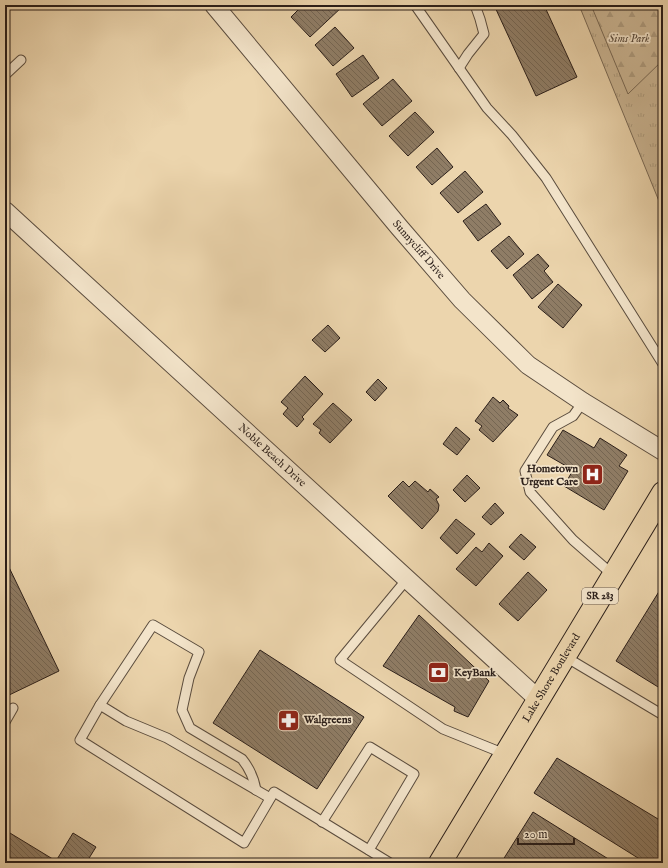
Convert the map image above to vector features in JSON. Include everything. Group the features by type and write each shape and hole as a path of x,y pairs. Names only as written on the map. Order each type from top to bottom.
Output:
{"main road":[{"name":"Lake Shore Boulevard","path":"446,861 505,754 663,493"}],"street":[{"name":"Sunnycliff Drive","path":"214,5 399,227 462,300 528,365 583,402 663,451"},
{"name":"Noble Beach Drive","path":"5,211 538,699"}],"lane":[{"path":"415,5 487,108 512,135 546,178 663,364"},
{"path":"459,68 484,34 475,5"},
{"path":"5,75 21,60"},
{"path":"583,402 573,416 553,428 525,471 530,492 573,540 613,575"},
{"path":"407,580 340,660 443,729 505,754"},
{"path":"256,790 254,777 242,759 190,728 182,710 189,678 199,652 153,625 100,705 80,740 244,843 274,792 390,863"},
{"path":"564,656 663,715"},
{"path":"100,705 126,721 167,738 270,798"},
{"path":"5,722 13,708"},
{"path":"322,822 370,747 414,774 369,850"}],"green space":[{"name":"Sims Park","path":"579,5 663,5 663,211"},
{"path":"591,5 663,5 663,60 628,94"}],"building":[{"path":"303,5 343,6 310,37 291,17"},
{"path":"494,5 544,5 577,77 536,96"},
{"path":"335,27 354,48 333,66 315,45"},
{"path":"363,55 379,78 352,97 336,74"},
{"path":"393,79 412,101 382,126 363,104"},
{"path":"415,112 434,132 408,156 389,136"},
{"path":"437,148 453,167 432,185 416,167"},
{"path":"465,171 483,192 458,213 440,193"},
{"path":"486,204 501,224 478,241 463,221"},
{"path":"509,236 524,254 507,269 491,251"},
{"path":"538,254 549,266 544,271 553,282 532,299 513,275"},
{"path":"558,284 582,305 563,328 538,307"},
{"path":"328,325 340,338 325,352 312,340"},
{"path":"305,376 323,394 302,417 304,419 297,427 283,414 288,408 281,402"},
{"path":"378,379 387,388 375,401 366,392"},
{"path":"493,397 500,403 503,400 509,406 508,408 518,415 493,442 479,430 482,426 475,421"},
{"path":"333,403 352,420 330,443 319,433 321,430 313,424"},
{"path":"456,427 470,439 457,455 443,444"},
{"path":"563,430 594,448 600,438 627,455 619,466 628,471 604,510 564,486 573,470 547,455"},
{"path":"467,475 480,488 465,502 453,490"},
{"path":"403,481 409,487 415,481 428,492 430,489 439,497 436,499 439,505 438,511 422,529 388,496"},
{"path":"495,503 504,513 491,525 482,517"},
{"path":"456,519 475,534 457,554 440,538"},
{"path":"521,534 536,547 524,560 509,547"},
{"path":"489,543 503,556 476,586 456,569 476,547 482,552"},
{"path":"5,559 59,671 5,697"},
{"path":"528,572 547,590 518,621 499,604"},
{"path":"663,585 663,690 616,661"},
{"name":"KeyBank","path":"419,615 489,681 468,717 454,711 455,707 383,666"},
{"name":"Walgreens","path":"260,650 364,717 317,789 213,723"},
{"path":"557,758 663,822 663,863 646,863 534,793"},
{"path":"533,812 610,860 608,863 501,863"},
{"path":"5,830 56,861 73,833 96,847 86,863 5,863"}],"place":[{"name":"Hometown Urgent Care","path":"593,475"},
{"name":"KeyBank","path":"438,673"},
{"name":"Walgreens","path":"289,720"}]}
